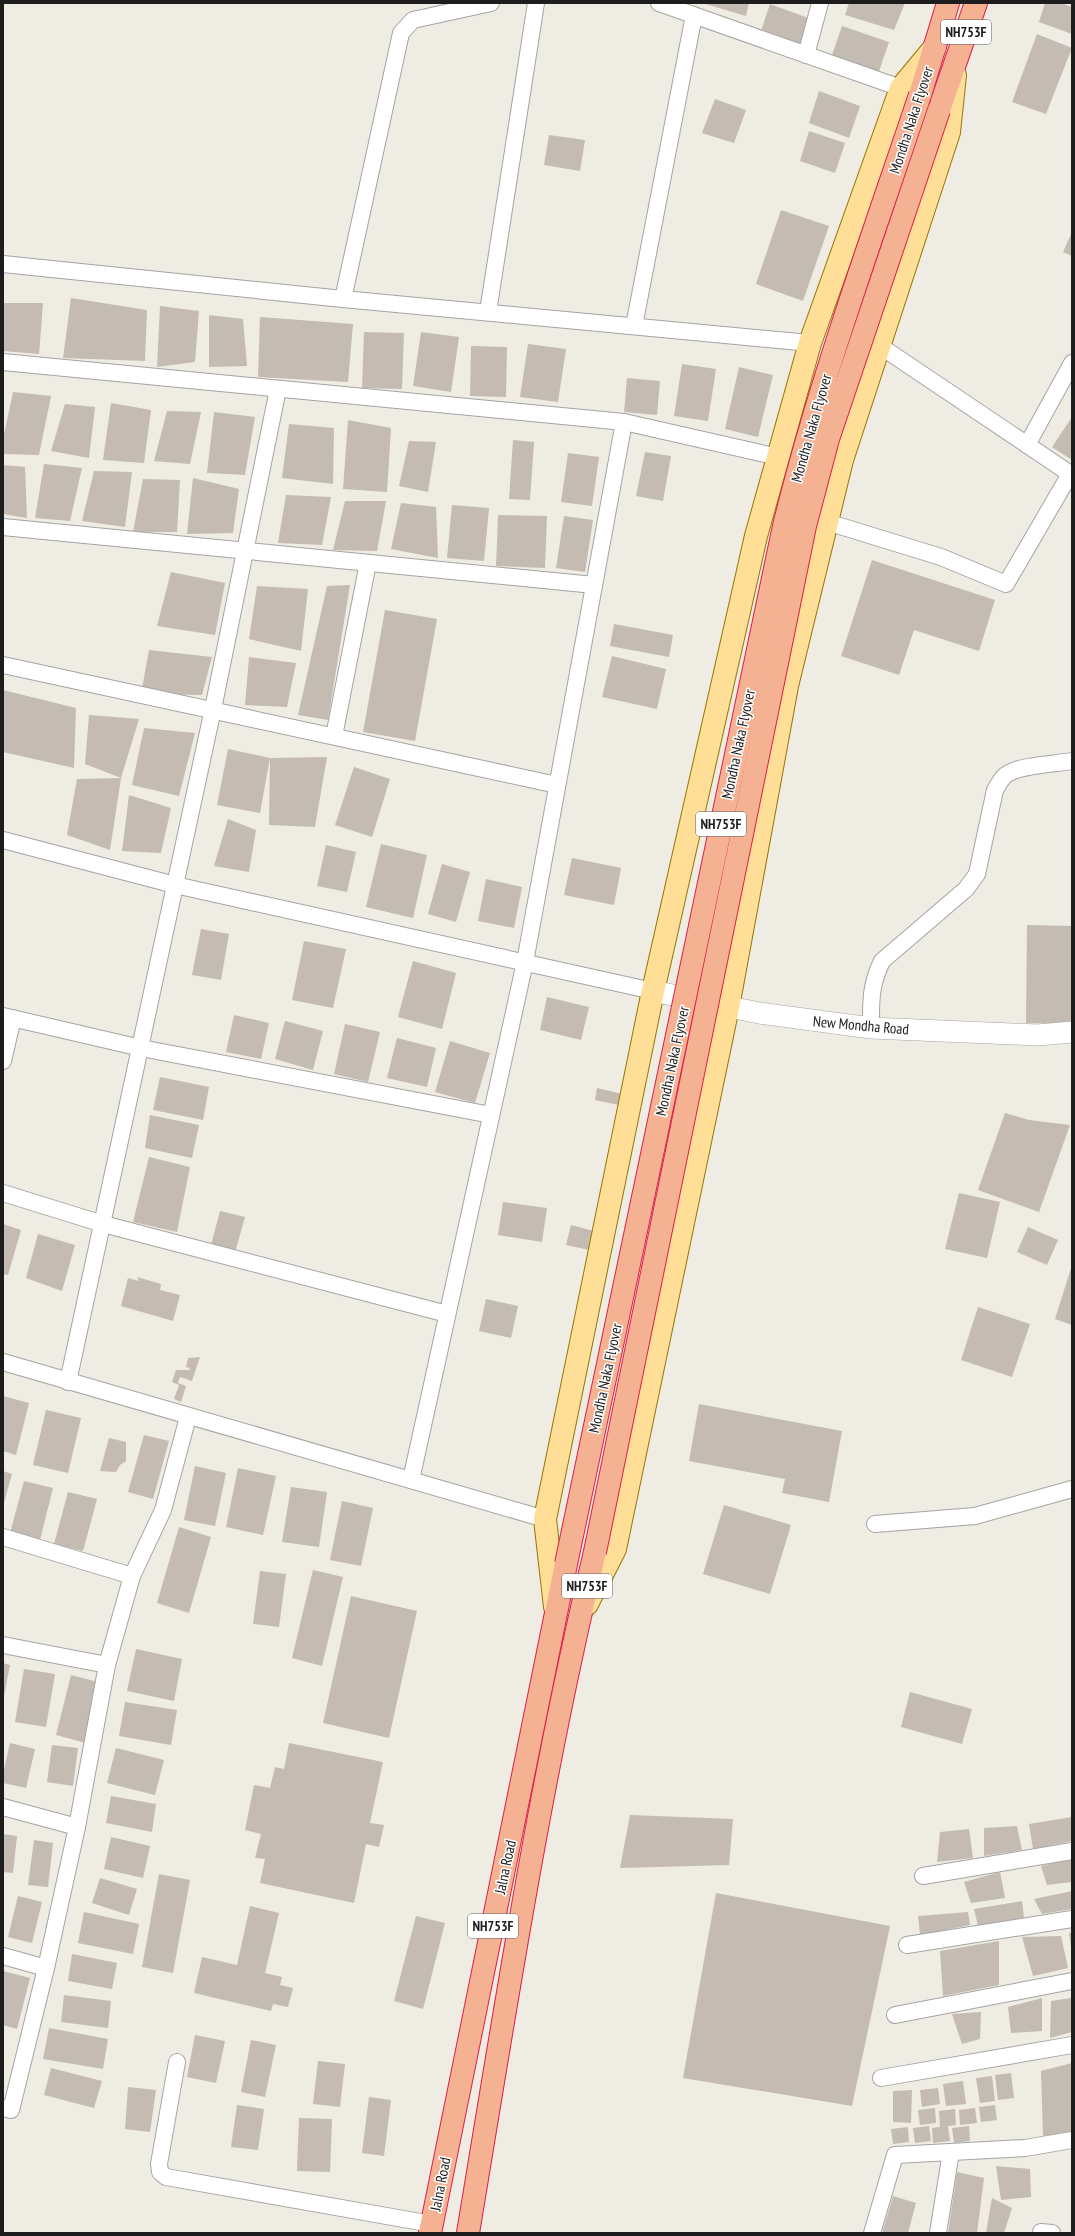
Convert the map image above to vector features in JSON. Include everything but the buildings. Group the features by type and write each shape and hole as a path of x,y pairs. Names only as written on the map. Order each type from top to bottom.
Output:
{"highway":[{"name":"Mondha Naka Flyover","path":"556,1618 566,1564 784,526 800,461 910,92 935,47 948,3"},
{"name":"NH753F","path":"956,61 976,3"},
{"name":"Mondha Naka Flyover","path":"578,1620 595,1552 805,526 828,439 956,61"},
{"name":"Jalna Road","path":"431,2228 556,1618"},
{"name":"Jalna Road","path":"468,2233 524,1890 578,1620"}],"main road":[{"path":"578,1620 615,1550 728,1007 788,686 842,460 949,132 956,61"},
{"path":"556,1618 546,1519 653,991 756,536 810,343 910,92"}],"street":[{"path":"342,299 401,33 413,20 491,3"},
{"path":"488,312 536,3"},
{"path":"659,3 910,92"},
{"path":"806,55 820,3"},
{"path":"634,326 694,15"},
{"path":"3,264 342,299 810,343"},
{"path":"827,522 941,557 1006,584 1071,474 880,346"},
{"path":"3,362 624,422 778,457"},
{"path":"1027,445 1072,363"},
{"path":"68,1382 213,709 278,389"},
{"path":"411,1480 525,962 624,422"},
{"path":"3,526 594,585"},
{"path":"334,736 368,563"},
{"path":"3,665 213,709 557,785"},
{"path":"871,1028 870,995 874,978 882,961 966,889 977,874 995,790 1002,778 1009,773 1018,770 1072,762"},
{"path":"3,840 175,885 336,922 653,991"},
{"name":"New Mondha Road","path":"653,991 728,1007 871,1028 1038,1035 1072,1032"},
{"path":"3,1061 8,1017 141,1048 491,1115"},
{"path":"3,1193 103,1224 447,1314"},
{"path":"3,1362 188,1417 546,1519"},
{"path":"3,2108 11,2110 46,1968 77,1827 107,1665 132,1576 162,1510 188,1417"},
{"path":"875,1524 975,1516 1072,1489"},
{"path":"3,1537 132,1576"},
{"path":"3,1645 107,1665"},
{"path":"3,1807 77,1827"},
{"path":"923,1876 1072,1851"},
{"path":"907,1945 1072,1919"},
{"path":"3,1956 46,1968"},
{"path":"895,2015 1072,1981"},
{"path":"881,2078 1072,2045"},
{"path":"177,2062 158,2164 160,2172 166,2176 431,2228"},
{"path":"872,2233 895,2156 1025,2148 1072,2140"},
{"path":"938,2233 951,2152"}]}
